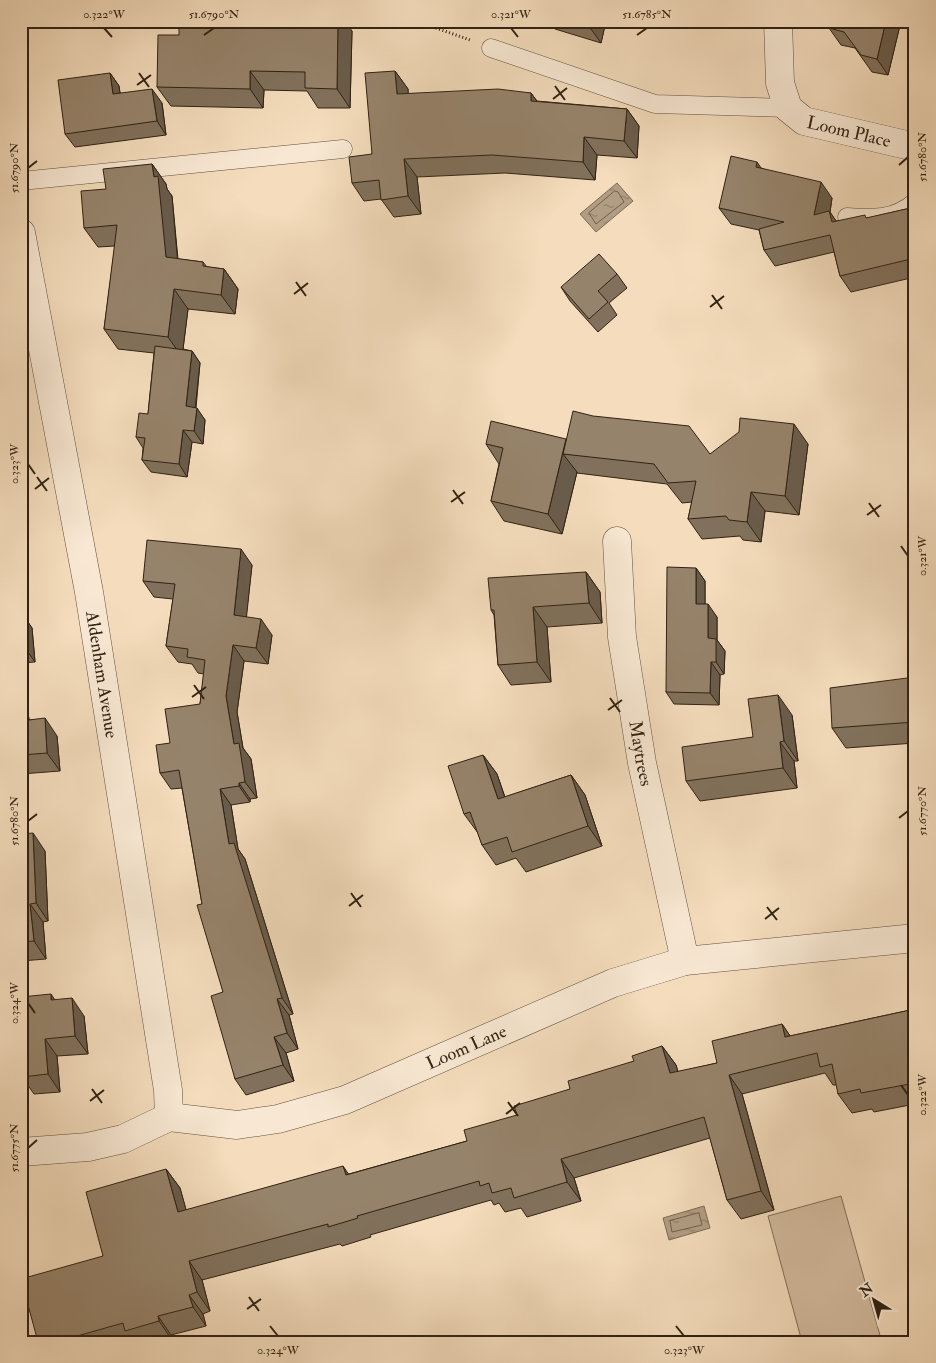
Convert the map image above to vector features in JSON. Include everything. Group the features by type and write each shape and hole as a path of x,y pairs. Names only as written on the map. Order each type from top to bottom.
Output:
{"street":[{"path":"778,21 780,83 788,108"},
{"name":"Loom Place","path":"788,108 804,121 915,146"},
{"name":"Aldenham Avenue","path":"21,233 65,454 89,592 168,1090 169,1117"},
{"name":"Maytrees","path":"617,541 622,637 642,763 685,961"},
{"name":"Loom Lane","path":"169,1117 237,1125 278,1119 345,1100 613,983 685,961 915,938"},
{"path":"21,1152 88,1146 123,1139 169,1117"}],"lane":[{"path":"491,48 655,104 788,108"},
{"path":"21,181 343,149"},
{"path":"847,217 869,219 890,217 904,211 915,202"}],"path":[{"path":"416,21 491,48"}],"shaded area":[{"path":"841,1196 881,1339 872,1342 802,1342 768,1216"}],"water":[{"path":"617,183 633,201 596,232 580,214"},
{"path":"704,1206 710,1228 669,1240 663,1218"}],"building":[{"path":"267,21 338,21 337,89 305,88 305,72 250,71 250,89 157,87 158,35 179,35 179,22 267,24"},
{"path":"565,21 593,21 591,29"},
{"path":"831,21 886,21 877,59 861,55 844,32 829,28"},
{"path":"395,71 397,94 498,89 531,93 531,101 627,109 624,141 584,137 583,162 492,155 404,159 408,196 381,200 379,180 352,183 349,157 372,154 365,73"},
{"path":"110,73 113,94 152,89 157,121 65,134 58,80"},
{"path":"731,156 757,162 756,167 821,182 814,215 829,211 832,222 865,215 866,218 915,207 915,258 840,276 830,235 764,250 759,229 784,222 719,208"},
{"path":"152,164 154,177 158,176 166,257 203,262 203,266 224,269 221,295 174,289 168,337 104,329 117,225 84,228 81,191 106,189 103,169"},
{"path":"599,254 617,274 598,291 608,302 589,319 561,287"},
{"path":"155,346 192,351 186,406 197,408 194,431 183,430 179,464 142,460 145,438 136,437 139,413 148,414"},
{"path":"573,411 593,416 689,426 710,454 739,432 740,418 794,424 785,496 751,492 747,522 729,520 726,516 688,519 696,481 668,483 654,464 563,454"},
{"path":"491,421 566,439 548,514 491,501 503,448 486,444"},
{"path":"147,540 241,549 234,615 261,619 256,648 233,645 226,696 234,744 239,743 245,782 239,783 239,786 220,789 229,844 234,843 282,998 277,999 287,1033 274,1037 283,1065 235,1079 211,996 223,992 197,905 202,904 179,770 160,773 156,745 170,743 165,709 200,704 205,660 187,657 188,649 166,646 175,584 143,581"},
{"path":"667,567 696,568 696,604 708,604 708,638 716,639 716,662 711,662 710,693 666,692"},
{"path":"586,572 589,603 533,607 537,662 498,665 494,610 491,610 488,578"},
{"path":"915,677 915,722 832,728 830,688"},
{"path":"778,695 784,741 780,742 783,768 686,781 682,747 753,737 748,699"},
{"path":"29,717 29,720 45,718 47,753 21,755 21,718"},
{"path":"483,755 498,799 571,775 588,826 512,852 507,837 482,845 470,812 464,814 448,766"},
{"path":"33,833 36,903 30,904 34,941 21,942 21,834"},
{"path":"51,994 51,1000 72,998 75,1036 45,1039 48,1074 22,1077 21,997"},
{"path":"915,1009 915,1083 861,1093 860,1089 838,1094 832,1064 820,1067 817,1053 729,1075 761,1191 727,1200 704,1117 561,1159 567,1182 514,1198 511,1188 492,1193 489,1183 480,1186 479,1181 357,1216 358,1218 328,1227 328,1224 189,1261 197,1292 189,1295 193,1307 158,1316 159,1321 125,1331 123,1323 56,1342 38,1342 21,1279 103,1256 86,1192 166,1169 178,1212 343,1166 346,1175 467,1141 464,1130 517,1115 514,1106 570,1089 568,1081 634,1061 632,1056 662,1046 670,1073 717,1063 712,1041 782,1024 785,1037"}]}
